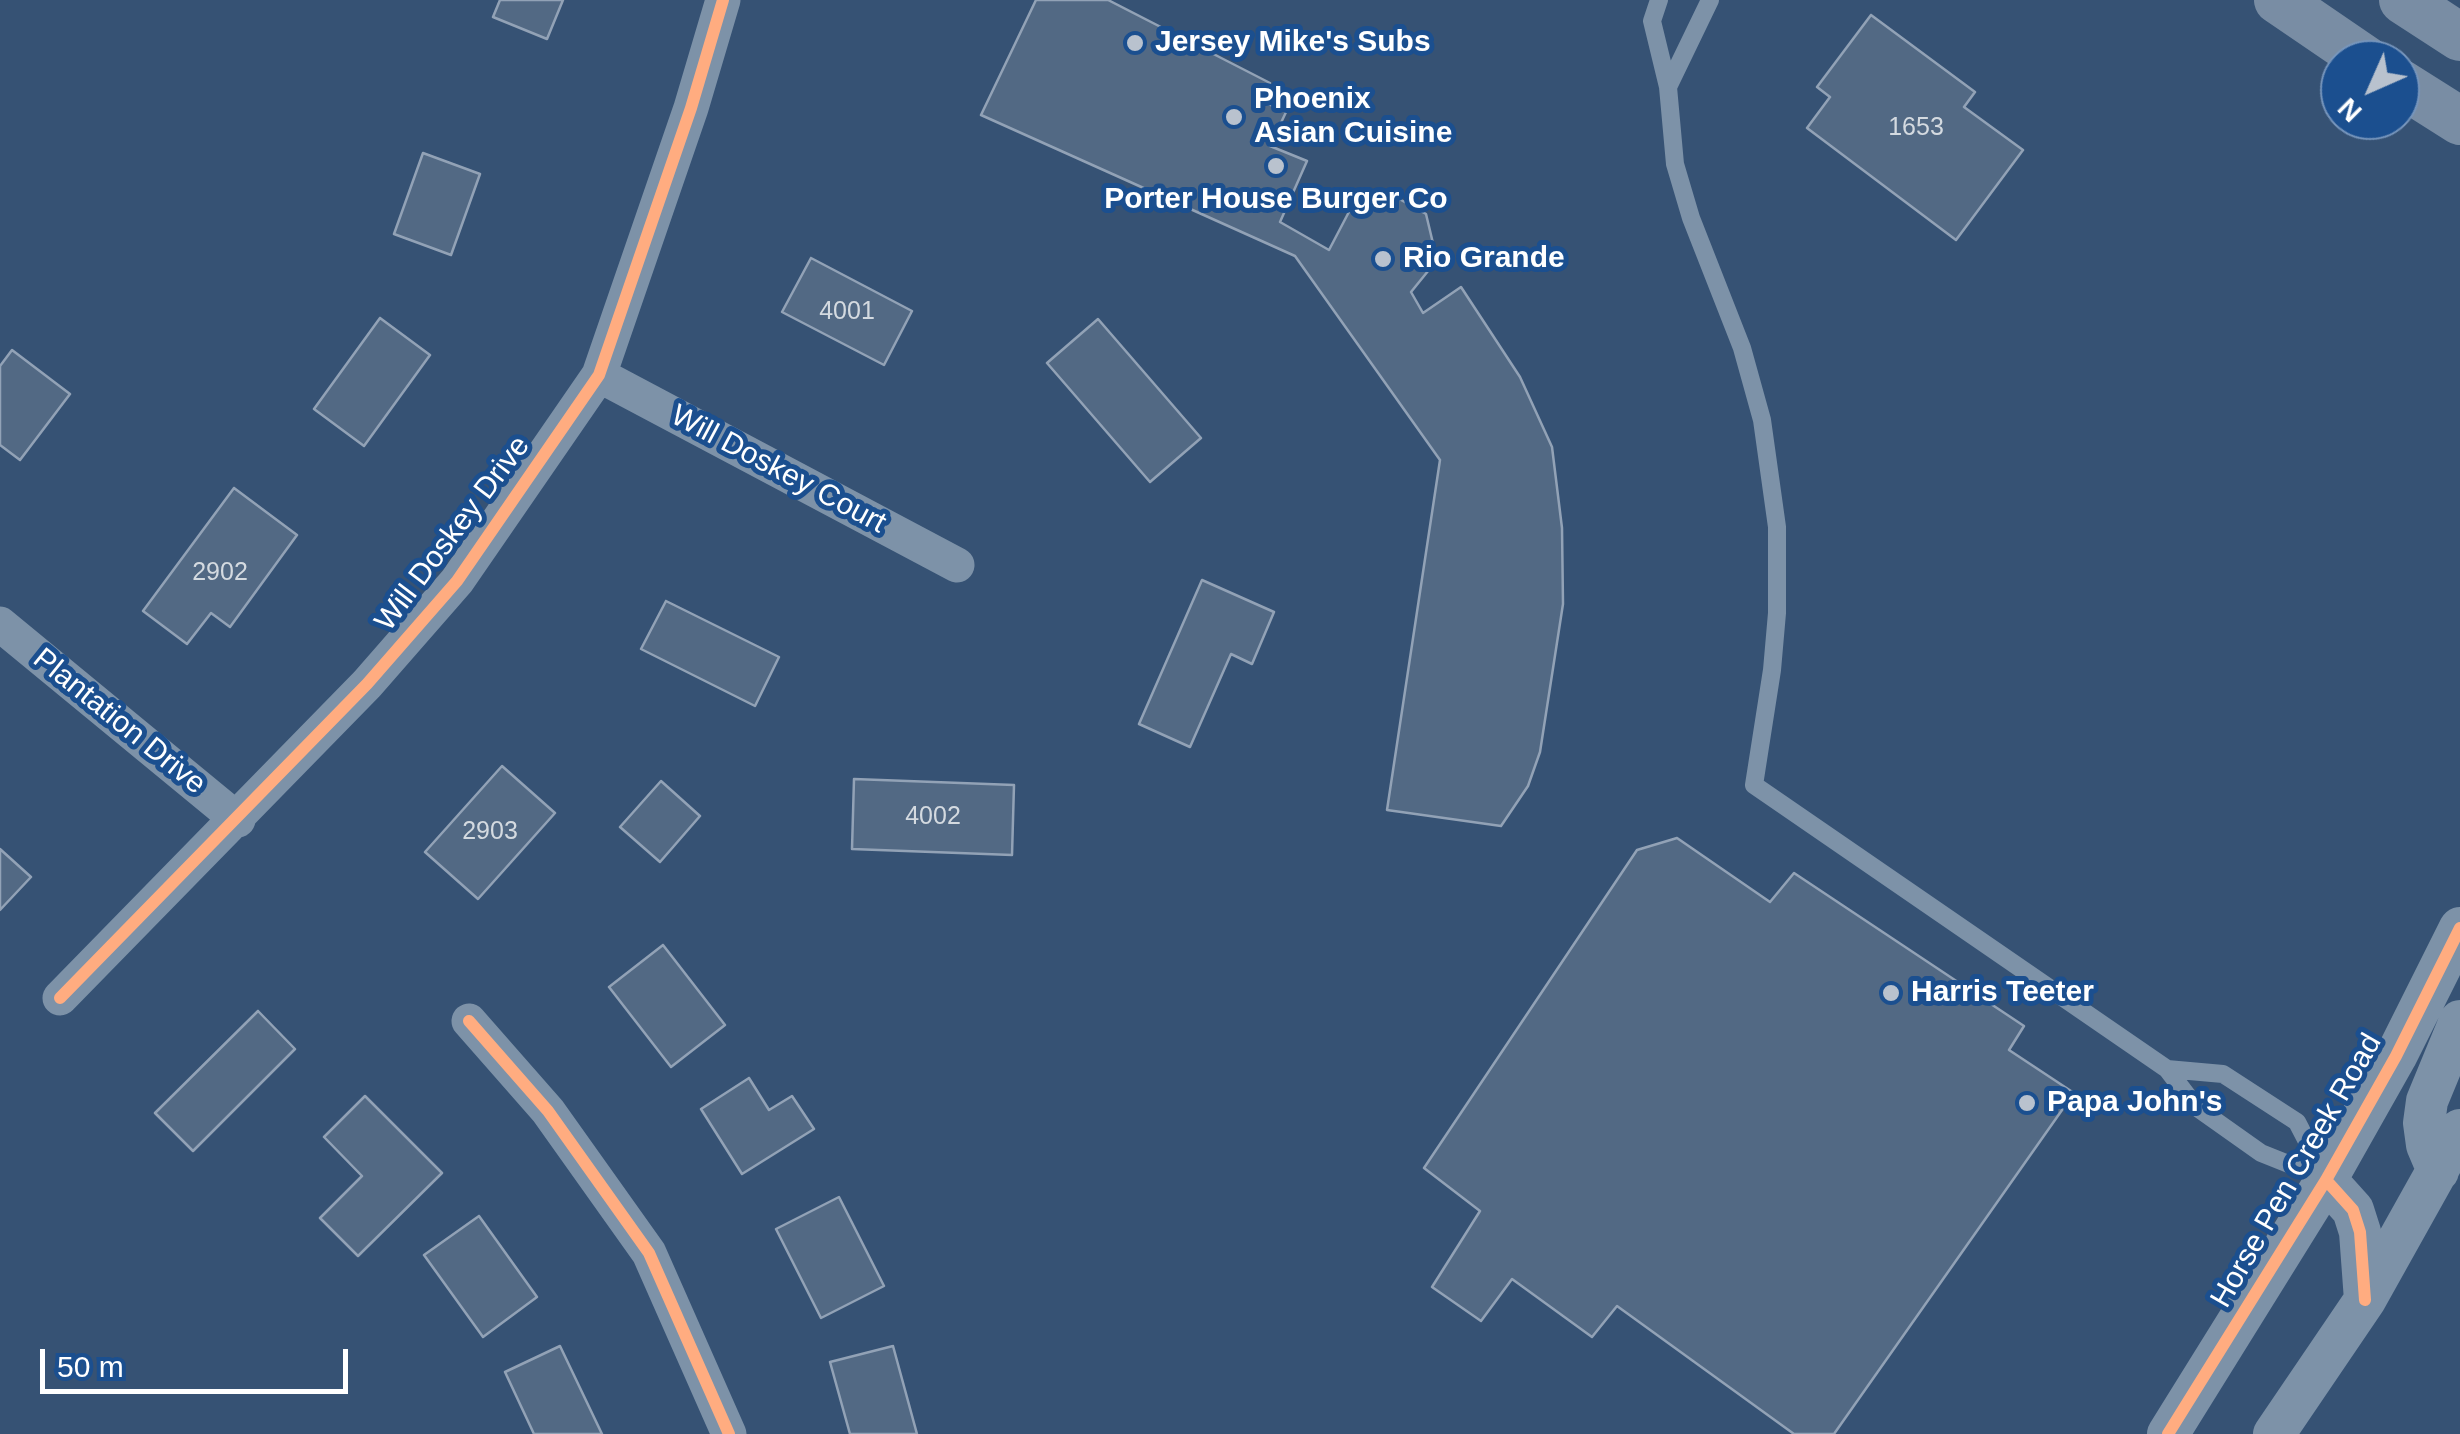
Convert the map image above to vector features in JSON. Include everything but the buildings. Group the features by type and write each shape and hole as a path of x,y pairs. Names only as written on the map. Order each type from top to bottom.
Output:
{"main road":[{"path":"2278,0 2337,40"},
{"path":"2403,0 2460,38"},
{"path":"2420,96 2460,121"}],"street":[{"name":"Will Doskey Drive","path":"60,998 368,684 457,581 599,375 723,0"},
{"name":"Will Doskey Court","path":"599,375 958,564"},
{"name":"Plantation Drive","path":"0,624 238,820"},
{"name":"Horse Pen Creek Road","path":"2168,1434 2326,1180 2396,1056 2460,928"},
{"path":"470,1021 548,1111 650,1252 728,1434"},
{"path":"2438,1170 2427,1146 2427,1102 2460,1022"},
{"path":"2274,1434 2365,1300 2460,1130"},
{"path":"2326,1180 2353,1210 2360,1232 2365,1300"}],"lane":[{"path":"1659,0 1652,20 1668,88 1675,164 1691,218 1747,366 1762,420 1777,527 1774,651 1754,785 2167,1070 2196,1107 2261,1153 2326,1180"},
{"path":"1668,88 1710,0"},
{"path":"2167,1070 2223,1074 2297,1122 2326,1180"}],"cycle path":[{"path":"60,998 367,684 457,581 599,375 691,108 723,0"},
{"path":"2168,1434 2326,1180 2396,1056 2460,928"},
{"path":"469,1021 548,1111 649,1253 729,1434"},
{"path":"2326,1180 2353,1210 2360,1232 2365,1300"}],"place":[{"name":"Jersey Mike's Subs","path":"1135,43"},
{"name":"Phoenix Asian Cuisine","path":"1234,117"},
{"name":"Porter House Burger Co","path":"1276,166"},
{"name":"Rio Grande","path":"1383,259"},
{"name":"Harris Teeter","path":"1891,993"},
{"name":"Papa John's","path":"2027,1103"}]}
